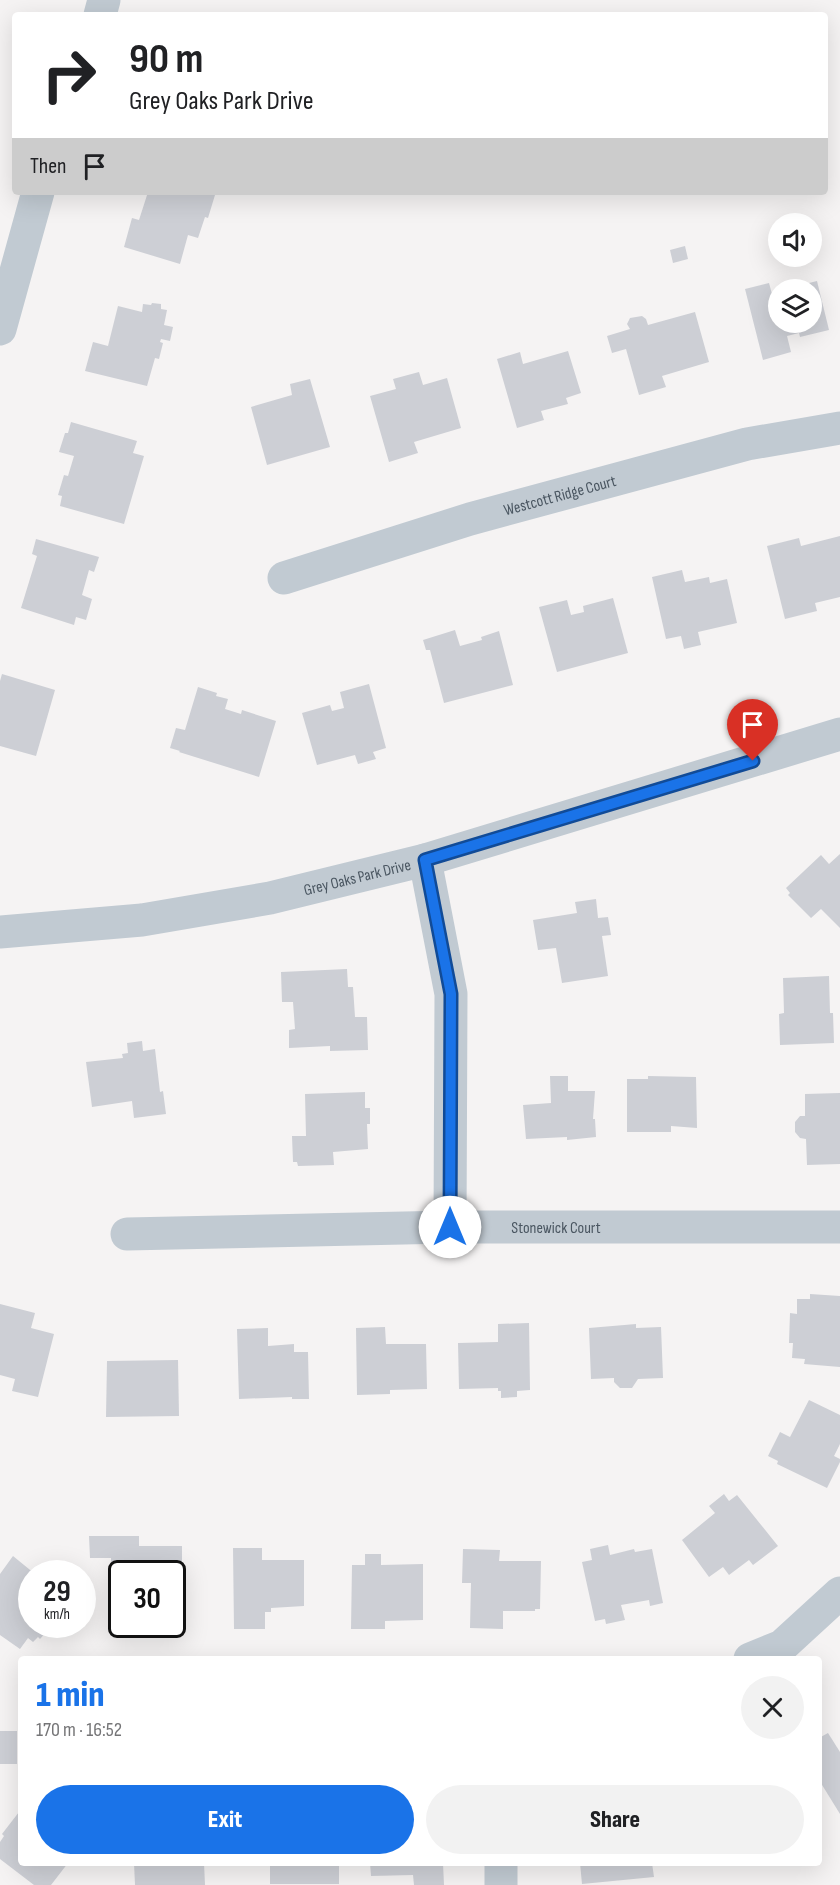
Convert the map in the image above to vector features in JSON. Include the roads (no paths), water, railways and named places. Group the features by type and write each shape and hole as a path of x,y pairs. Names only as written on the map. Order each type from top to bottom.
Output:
{"street":[{"path":"0,329 37,195"},
{"name":"Westcott Ridge Court","path":"284,578 471,519 747,444 840,428"},
{"name":"Grey Oaks Park Drive","path":"0,932 142,920 270,898 425,860 840,735"},
{"path":"425,860 451,994 450,1227"},
{"name":"Stonewick Court","path":"127,1234 450,1227 840,1227"},
{"path":"757,1656 782,1646 840,1593"},
{"path":"501,1866 501,1885"}]}
